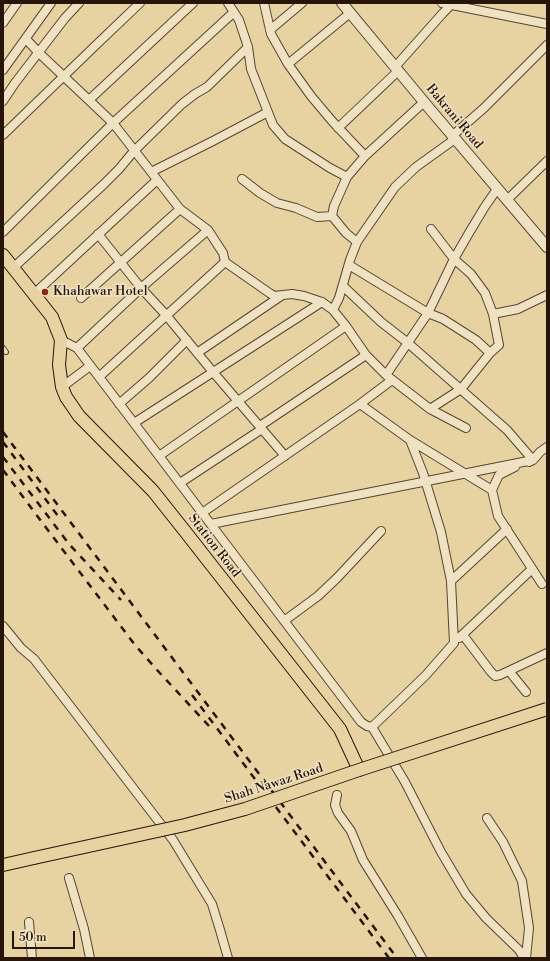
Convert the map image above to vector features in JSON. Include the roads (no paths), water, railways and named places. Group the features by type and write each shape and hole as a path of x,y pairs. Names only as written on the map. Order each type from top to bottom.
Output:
{"main road":[{"name":"Station Road","path":"3,255 8,266 45,320 61,340"},
{"name":"Station Road","path":"8,266 34,294 52,317 61,340 59,365 62,387 66,397 79,416 153,491 340,729 359,770"},
{"name":"Shah Nawaz Road","path":"3,864 185,825 245,809 547,708"}],"street":[{"path":"3,23 17,3"},
{"path":"3,70 51,3"},
{"path":"3,101 14,83 38,52 79,3"},
{"path":"3,135 140,3"},
{"path":"89,100 193,3"},
{"path":"228,3 239,20 248,47 251,69 273,125 285,139 330,168 347,177"},
{"path":"264,3 270,30 288,64 311,96 338,128 365,156"},
{"path":"270,30 302,3"},
{"name":"Bakrani Road","path":"342,3 547,247"},
{"path":"338,128 396,69 448,8 446,4 547,24"},
{"path":"3,232 113,123 234,12"},
{"path":"288,64 350,13"},
{"path":"26,39 113,123 180,209 208,230 223,253 225,262 274,296 292,294 322,302 333,310 366,355 389,378 430,409 466,428"},
{"path":"333,310 339,298 348,265 357,242 394,188 416,167 454,137 547,45"},
{"path":"8,266 98,189 182,104 207,87 248,47"},
{"path":"332,216 334,206 347,177 365,156 424,102"},
{"path":"151,172 268,112"},
{"path":"507,200 547,161"},
{"path":"242,179 260,193 277,203 296,208 317,217 332,216"},
{"path":"34,294 157,180"},
{"path":"202,513 360,404 389,378 408,343 428,313 454,259 497,189"},
{"path":"81,298 180,209"},
{"path":"332,216 346,233 357,242"},
{"path":"430,409 461,389 490,353 499,345 493,314 484,293 472,274 454,259 431,229"},
{"path":"77,348 141,288 208,230"},
{"path":"98,234 141,288 166,315 285,456"},
{"path":"98,377 225,262"},
{"path":"348,265 428,313 443,319 476,340 490,353"},
{"path":"342,286 381,322 408,343 507,430 533,460"},
{"path":"493,314 518,309 547,295"},
{"path":"197,353 281,296"},
{"path":"134,423 322,302"},
{"path":"159,456 346,326"},
{"path":"61,340 77,348 361,722 372,727 406,782 441,852 466,894 486,918 519,950 525,958"},
{"path":"119,404 149,378 187,340"},
{"path":"180,483 366,355"},
{"path":"62,387 90,366"},
{"path":"360,404 410,440 492,490"},
{"path":"410,440 426,482 441,532 451,581 454,643"},
{"path":"542,584 498,516 492,490 499,475 514,467 533,460 547,447"},
{"path":"211,524 533,460"},
{"path":"451,581 507,530"},
{"path":"284,621 318,596 381,531"},
{"path":"372,727 426,675 454,643 532,569"},
{"path":"3,626 21,648 34,659 173,840 212,904 228,958"},
{"path":"463,635 490,672 495,676 500,676 547,653"},
{"path":"509,671 526,692"},
{"path":"337,795 335,805 338,813 351,831 363,860 422,958"},
{"path":"487,818 503,842 522,881 529,928 525,958"},
{"path":"70,878 84,929 90,958"},
{"path":"29,922 32,958"}],"lane":[{"path":"3,348 6,352"}],"railway":[{"path":"3,432 397,958"},
{"path":"3,442 58,516"},
{"path":"3,457 69,544 121,600"},
{"path":"3,470 135,645 209,726"},
{"path":"192,695 389,958"}],"place":[{"name":"Khahawar Hotel","path":"45,292"}]}
